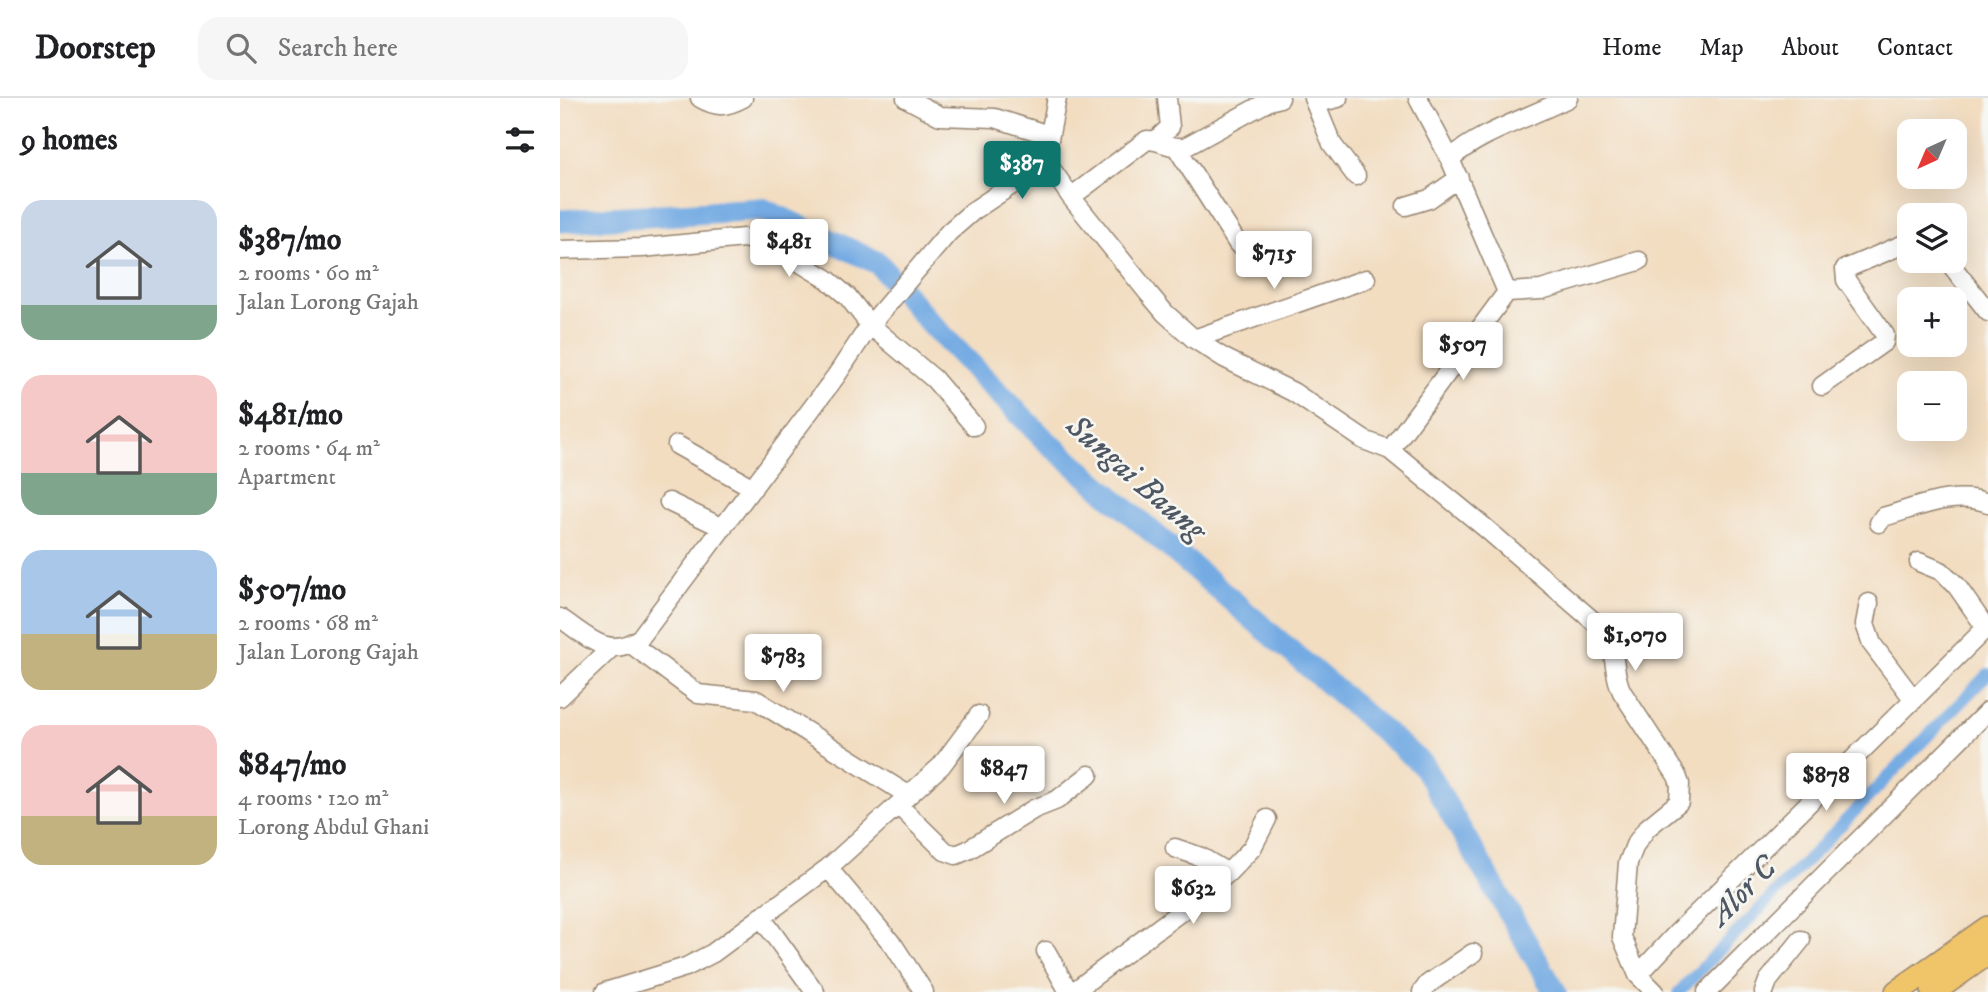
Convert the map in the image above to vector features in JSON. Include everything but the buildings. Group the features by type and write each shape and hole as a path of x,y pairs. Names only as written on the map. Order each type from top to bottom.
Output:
{"main road":[{"path":"1897,992 1988,928"},
{"path":"1933,992 1988,953"}],"street":[{"path":"700,98 713,105 724,106 743,98"},
{"path":"906,98 942,116 995,118 1049,135"},
{"path":"560,618 610,649 631,644 649,629 836,376 870,325 949,232 973,211 1036,169 1045,160 1057,98"},
{"path":"1156,140 1170,127 1167,98"},
{"path":"1071,197 1147,140 1156,140 1177,148 1185,147 1269,101 1280,98"},
{"path":"1314,98 1326,101 1338,98"},
{"path":"1314,98 1332,144 1356,176"},
{"path":"1418,98 1459,178 1507,292"},
{"path":"1450,159 1463,147 1478,139 1568,98"},
{"path":"1177,148 1238,244"},
{"path":"1045,160 1071,197 1164,313 1194,339 1224,358 1293,391 1364,440 1390,450 1606,632 1613,646 1618,684 1677,776 1680,785 1679,802 1647,828 1635,845 1628,863 1622,937 1647,984"},
{"path":"1406,206 1429,199 1459,178"},
{"path":"560,250 642,248 744,238 774,247 827,279 848,297 870,325 934,379 974,426"},
{"path":"1822,386 1884,342 1885,335 1846,280 1845,269 1897,247"},
{"path":"1507,292 1541,290 1639,261"},
{"path":"1957,273 1988,312"},
{"path":"1194,339 1366,279"},
{"path":"1390,450 1507,292"},
{"path":"677,445 753,488"},
{"path":"1879,523 1882,517 1951,497 1977,499 1988,503"},
{"path":"669,502 723,528"},
{"path":"1647,984 1678,932 1987,627 1956,585 1941,571 1919,562"},
{"path":"1869,603 1865,624 1872,644 1914,700"},
{"path":"631,644 698,694 756,700 903,800 945,851 956,855 1034,809 1057,800 1088,775"},
{"path":"560,697 610,649"},
{"path":"1707,992 1988,711"},
{"path":"605,992 697,962 828,868 941,766 979,715"},
{"path":"1046,951 1071,992 1228,873 1250,849 1267,819"},
{"path":"1175,848 1201,857 1228,873"},
{"path":"828,868 894,946 924,992"},
{"path":"761,917 815,992"},
{"path":"1764,992 1768,981 1801,940"},
{"path":"1422,992 1473,953"}],"waterway":[{"name":"Sungai Baung","path":"560,221 762,209 878,263 930,323 1044,439 1423,765 1555,992"},
{"name":"Alor C","path":"1679,992 1988,674"}]}
